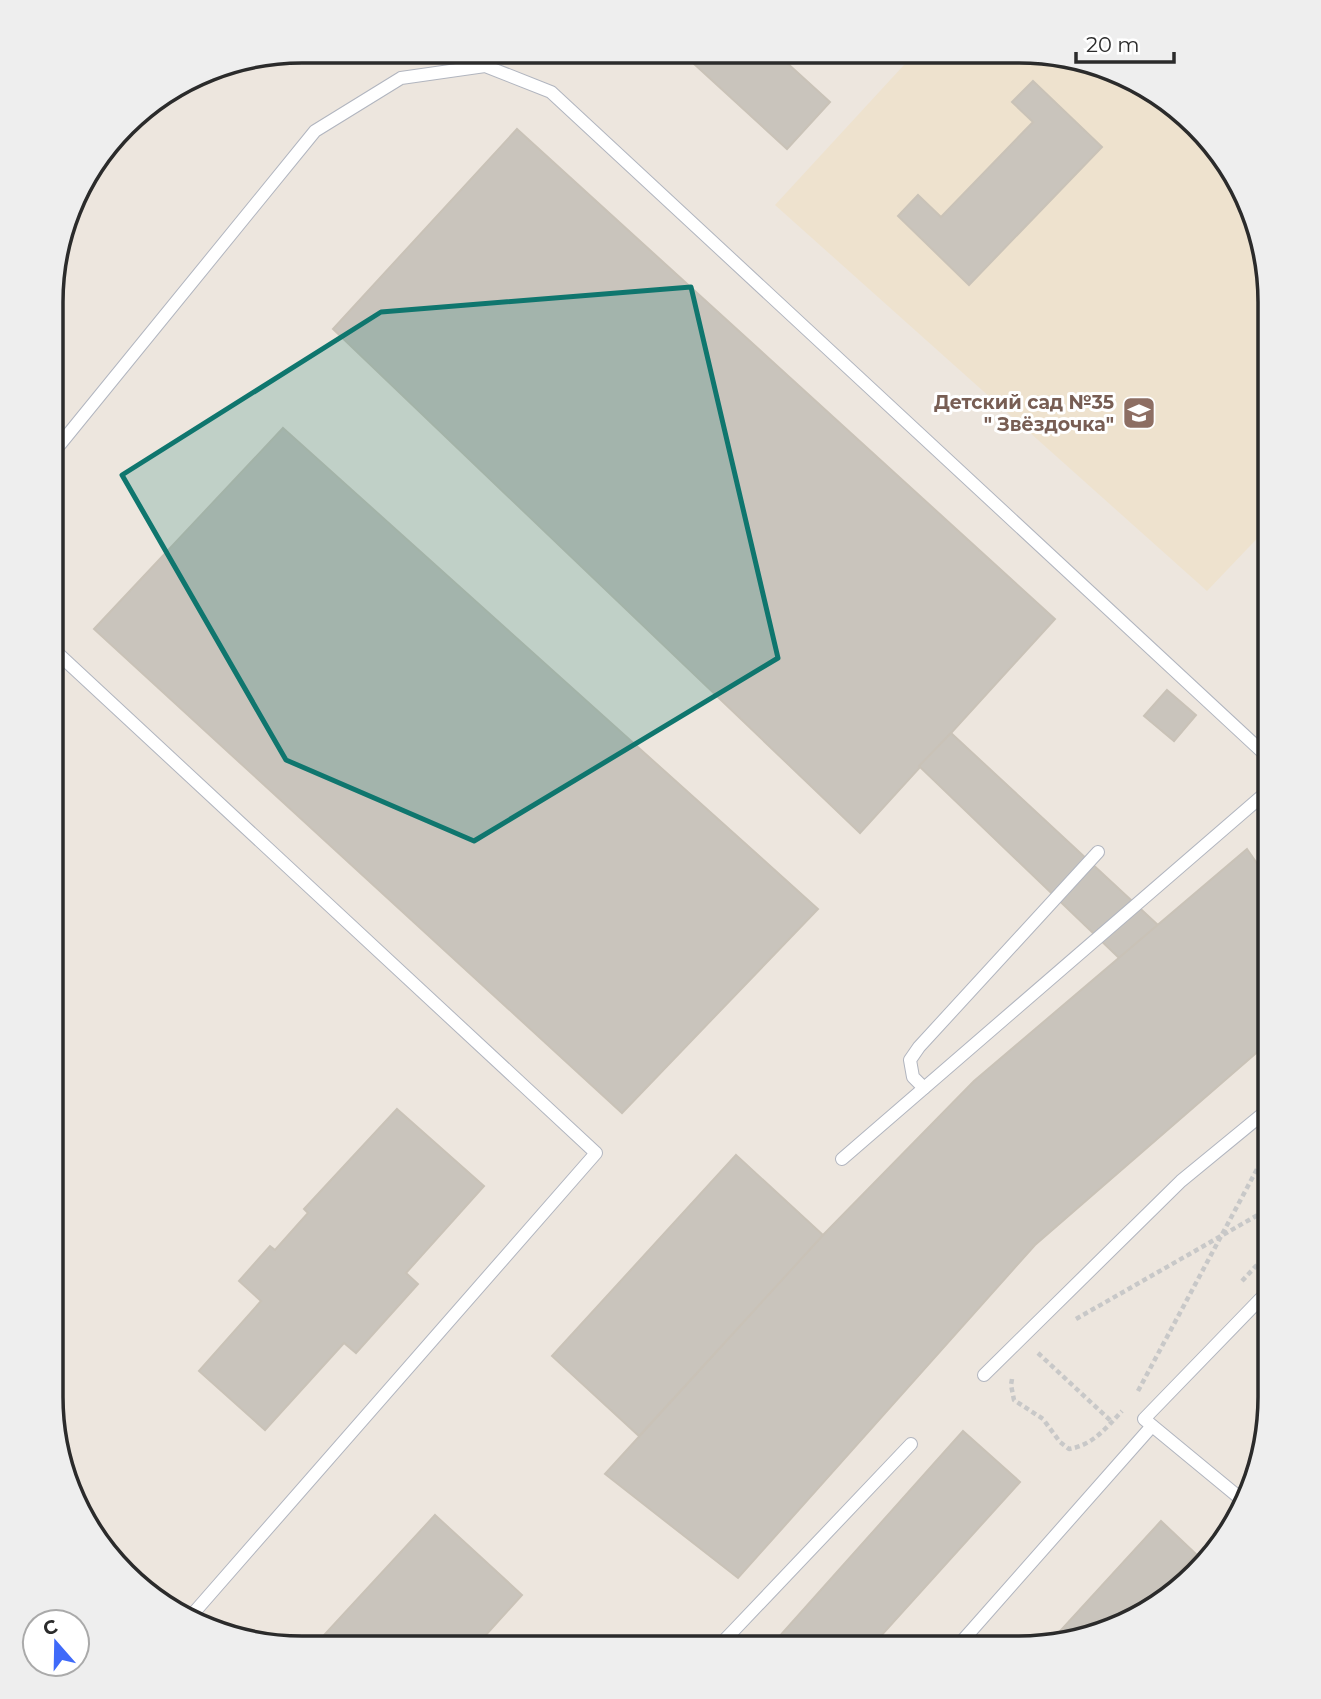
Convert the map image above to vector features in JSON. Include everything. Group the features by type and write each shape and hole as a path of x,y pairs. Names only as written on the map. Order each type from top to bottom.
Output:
{"lane":[{"path":"63,441 315,131 401,78 485,66 551,92 1258,747"},
{"path":"63,658 596,1153 196,1611"},
{"path":"842,1159 1258,800"},
{"path":"924,1088 913,1077 910,1060 919,1047 1098,852"},
{"path":"984,1375 1181,1181 1257,1118"},
{"path":"1236,1495 1144,1419 1257,1302"},
{"path":"967,1635 1152,1426"},
{"path":"729,1635 911,1444"}],"path":[{"path":"1152,1379 1133,1398 1257,1169"},
{"path":"1071,1322 1257,1215"},
{"path":"1241,1282 1257,1265"},
{"path":"1034,1349 1112,1422"},
{"path":"1014,1375 1010,1385 1014,1400 1043,1419 1060,1442 1069,1449 1092,1441 1126,1406"}],"highlighted area":[{"path":"691,287 778,658 474,841 286,760 122,475 381,312"}],"shaded area":[{"name":"Детский сад №35 \" Звёздочка\"","path":"906,63 1050,65 1096,76 1152,103 1177,122 1199,144 1218,169 1240,211 1250,240 1258,302 1258,538 1207,591 775,205"}],"building":[{"path":"694,63 787,63 830,102 787,149"},
{"path":"1033,81 1102,147 969,285 898,216 918,195 941,217 1033,122 1012,102"},
{"path":"517,129 1055,619 860,833 333,329"},
{"path":"283,428 818,909 622,1113 94,629"},
{"path":"1167,690 1196,715 1174,741 1144,716"},
{"path":"951,733 1159,926 1120,959 919,766"},
{"path":"1247,849 1257,864 1257,1052 1035,1245 738,1578 605,1474 823,1235 974,1081"},
{"path":"397,1109 484,1186 406,1273 418,1284 356,1353 344,1343 265,1430 199,1371 261,1301 239,1281 270,1246 275,1250 308,1213 304,1209"},
{"path":"736,1155 823,1235 639,1436 552,1356"},
{"path":"963,1431 1020,1482 882,1635 781,1635"},
{"path":"435,1515 522,1595 486,1635 324,1635"},
{"path":"1161,1521 1196,1554 1174,1579 1139,1604 1096,1623 1059,1632"}],"place":[{"name":"Детский сад №35 \" Звёздочка\"","path":"1139,413"}]}
